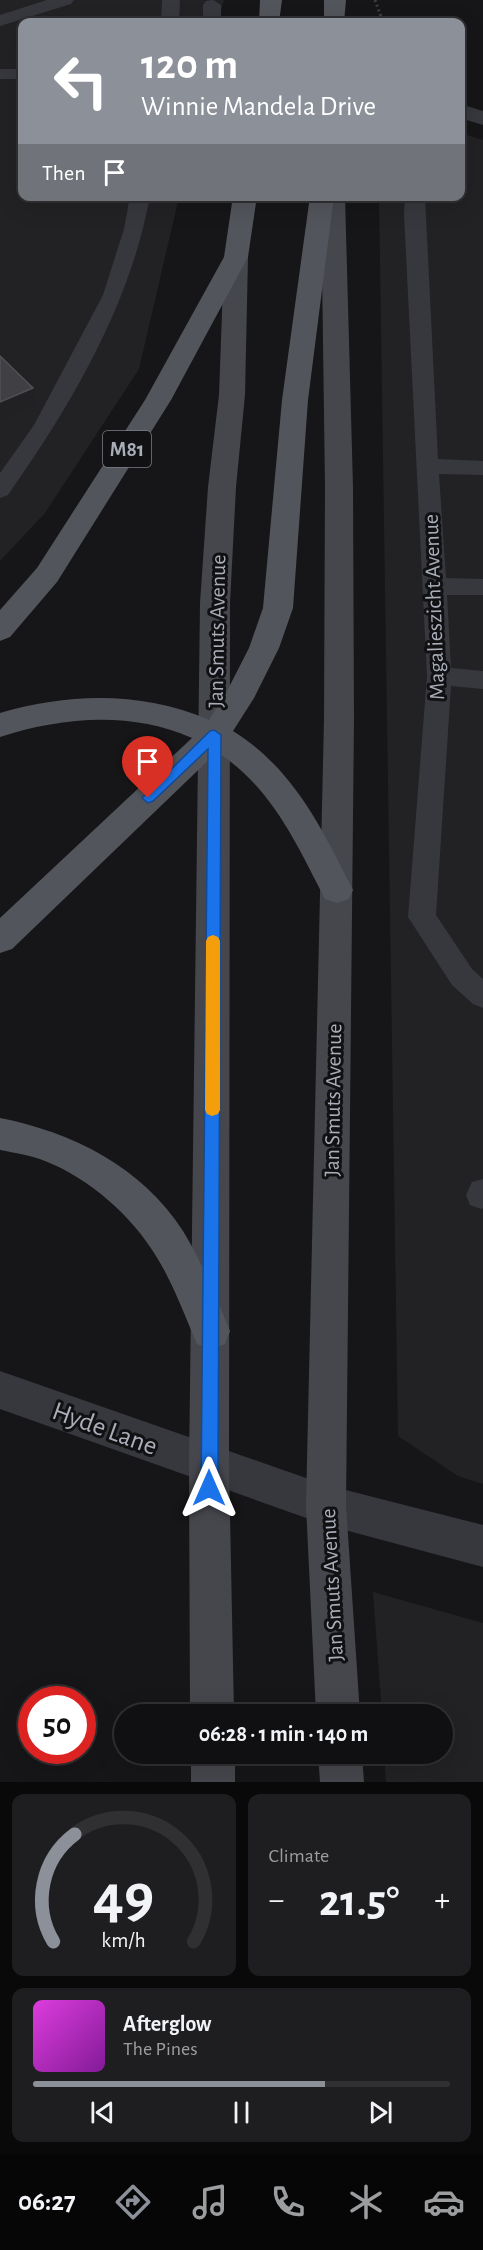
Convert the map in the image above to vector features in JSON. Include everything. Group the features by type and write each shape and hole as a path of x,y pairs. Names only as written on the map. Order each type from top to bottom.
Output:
{"main road":[{"path":"269,18 271,0"},
{"path":"334,18 335,0"},
{"name":"Jan Smuts Avenue","path":"212,1704 209,1466 215,603 222,487 232,395 236,257 244,201"},
{"path":"0,939 214,735 239,698 264,648 278,608 295,400 321,201"},
{"name":"Jan Smuts Avenue","path":"333,201 339,488 337,890 326,1505 337,1704"},
{"name":"M81","path":"0,630 47,575 158,399 236,257"},
{"path":"0,726 17,719 62,709 102,708 142,713 183,722 214,735 262,771 284,796 337,890"},
{"path":"0,1134 22,1138 63,1151 104,1176 137,1205 162,1233 180,1263 211,1331"},
{"path":"213,1764 213,1782"},
{"path":"341,1764 342,1782"}],"street":[{"path":"465,113 483,118"},
{"name":"Hyde Lane","path":"0,1390 209,1466 326,1505 483,1546"}],"lane":[{"path":"0,21 65,0"},
{"path":"170,18 171,0"},
{"path":"1,74 18,74"},
{"path":"0,490 44,427 113,295 134,229 139,201"},
{"name":"Magalieszicht Avenue","path":"415,201 439,676 422,917 462,977 483,996"},
{"path":"429,466 483,468"},
{"path":"434,586 483,587"},
{"path":"439,676 483,680"}],"path":[{"path":"375,0 382,18"}],"shaded area":[{"path":"0,0 224,0 219,18 18,18 18,201 178,201 139,369 45,513 0,561"},
{"path":"465,134 483,140 483,1484 458,1476 398,1436 379,201 465,201"},
{"path":"373,1592 483,1623 483,1782 386,1782 385,1764 453,1764 453,1704 381,1704"}],"building":[{"path":"0,356 33,388 0,402"}],"slow traffic":[{"path":"212,1110 213,941"}],"route":[{"path":"148,798 214,735 209,1488"}]}
